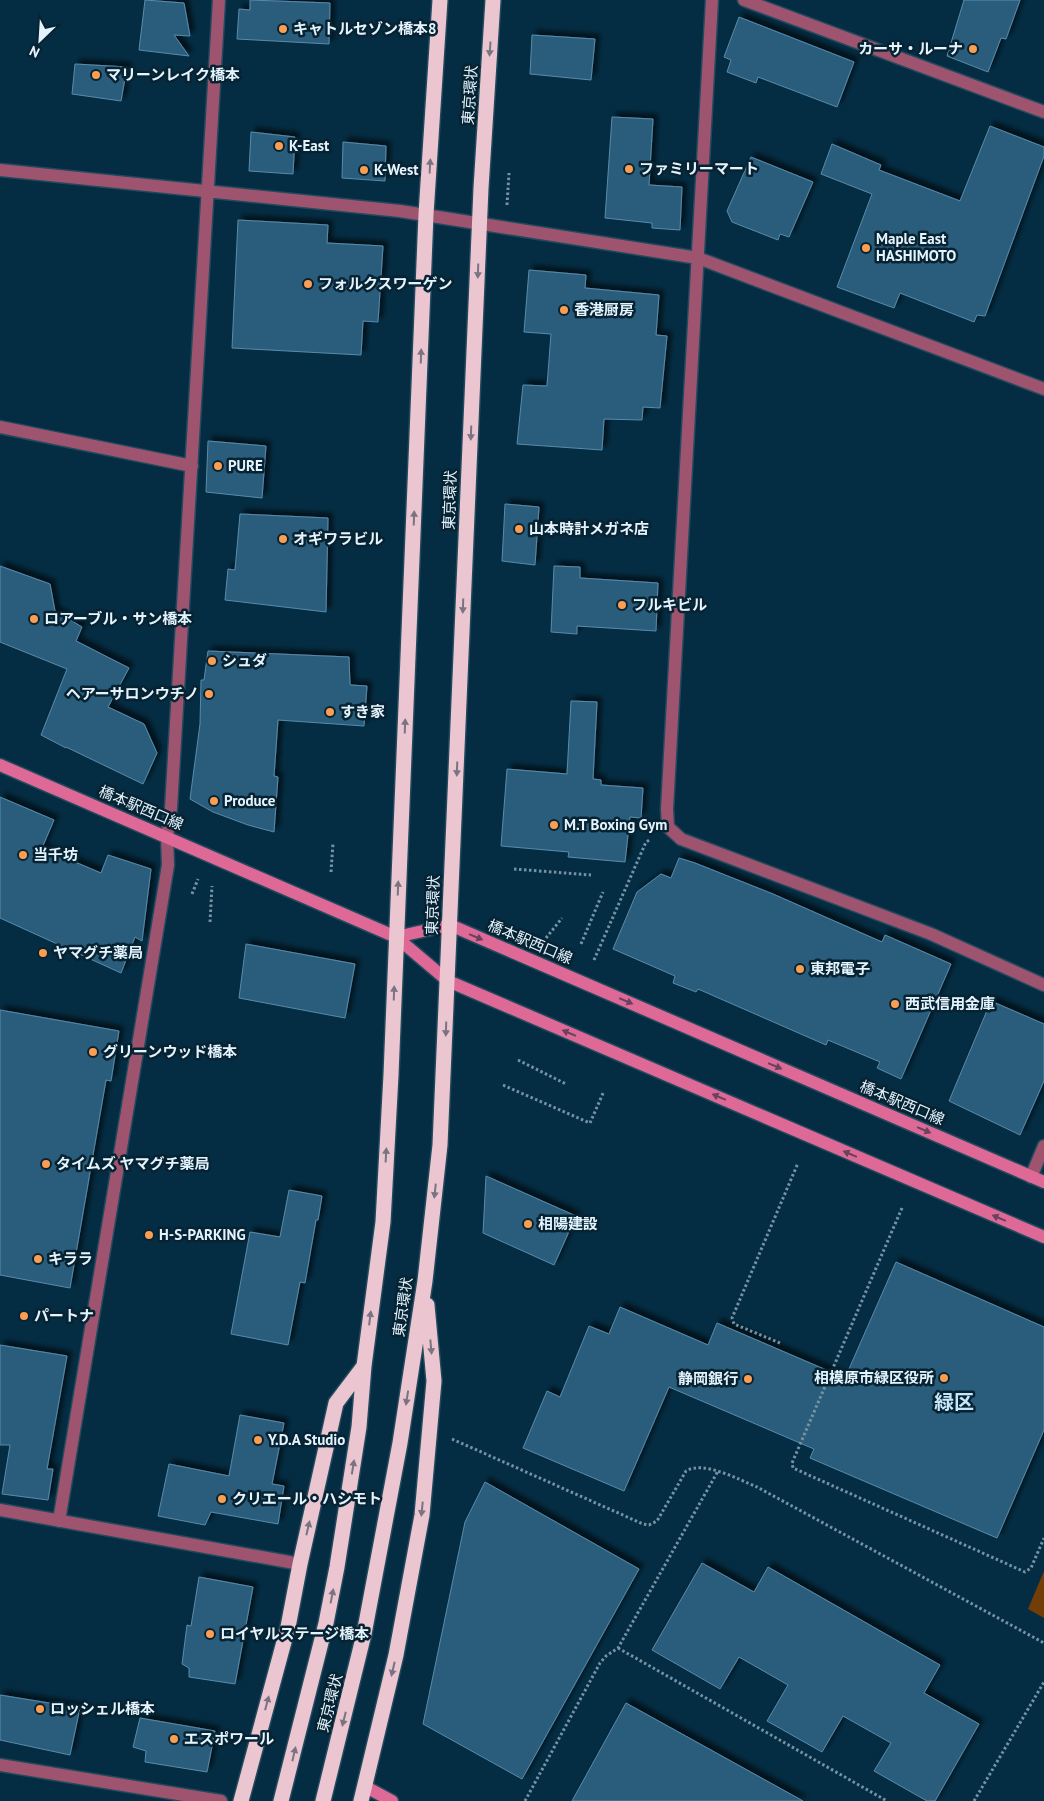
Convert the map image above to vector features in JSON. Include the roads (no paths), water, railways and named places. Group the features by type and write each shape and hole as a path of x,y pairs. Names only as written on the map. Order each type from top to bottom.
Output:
{"highway":[{"name":"東京環状","path":"281,1801 326,1623 337,1567 359,1427 364,1366 383,1222 426,214 440,0"},
{"name":"東京環状","path":"323,1801 353,1683 377,1569 400,1443 425,1281 440,1145 480,222 494,0"},
{"path":"364,1794 397,1651 422,1515 434,1381 425,1281"},
{"path":"241,1801 288,1627 336,1403 364,1366"}],"street":[{"path":"59,1521 168,865 167,837 172,808 219,0"},
{"path":"712,0 667,799 668,827 681,839 931,934 1044,985"},
{"path":"744,0 1044,112"},
{"path":"0,170 426,214 698,258 1044,389"},
{"path":"0,427 192,466"},
{"name":"橋本駅西口線","path":"0,765 396,937 448,980 1044,1237"},
{"path":"396,937 450,925"},
{"name":"橋本駅西口線","path":"450,925 1044,1182"},
{"path":"1031,1177 1044,1146"},
{"path":"0,1510 300,1564"},
{"path":"0,1765 221,1801"},
{"path":"364,1794 392,1801"}],"place":[{"name":"キャトルセゾン橋本8","path":"283,29"},
{"name":"カーサ・ルーナ","path":"973,49"},
{"name":"マリーンレイク橋本","path":"96,75"},
{"name":"K-East","path":"279,146"},
{"name":"ファミリーマート","path":"629,169"},
{"name":"K-West","path":"364,170"},
{"name":"Maple East HASHIMOTO","path":"866,248"},
{"name":"フォルクスワーゲン","path":"308,284"},
{"name":"香港厨房","path":"564,310"},
{"name":"PURE","path":"218,466"},
{"name":"山本時計メガネ店","path":"519,529"},
{"name":"オギワラビル","path":"283,539"},
{"name":"フルキビル","path":"622,605"},
{"name":"ロアーブル・サン橋本","path":"34,619"},
{"name":"シュダ","path":"212,661"},
{"name":"ヘアーサロンウチノ","path":"209,694"},
{"name":"すき家","path":"330,712"},
{"name":"Produce","path":"214,801"},
{"name":"M.T Boxing Gym","path":"554,825"},
{"name":"当千坊","path":"23,855"},
{"name":"ヤマグチ薬局","path":"43,953"},
{"name":"東邦電子","path":"800,969"},
{"name":"西武信用金庫","path":"895,1004"},
{"name":"グリーンウッド橋本","path":"93,1052"},
{"name":"タイムズ ヤマグチ薬局","path":"46,1164"},
{"name":"相陽建設","path":"528,1224"},
{"name":"H-S-PARKING","path":"149,1235"},
{"name":"キララ","path":"38,1259"},
{"name":"パートナ","path":"24,1316"},
{"name":"相模原市緑区役所","path":"944,1378"},
{"name":"静岡銀行","path":"748,1379"},
{"name":"Y.D.A Studio","path":"258,1440"},
{"name":"クリエール・ハシモト","path":"222,1499"},
{"name":"ロイヤルステージ橋本","path":"210,1634"},
{"name":"ロッシェル橋本","path":"40,1709"},
{"name":"エスポワール","path":"174,1739"}],"district":[{"name":"緑区","path":"954,1402"}]}
